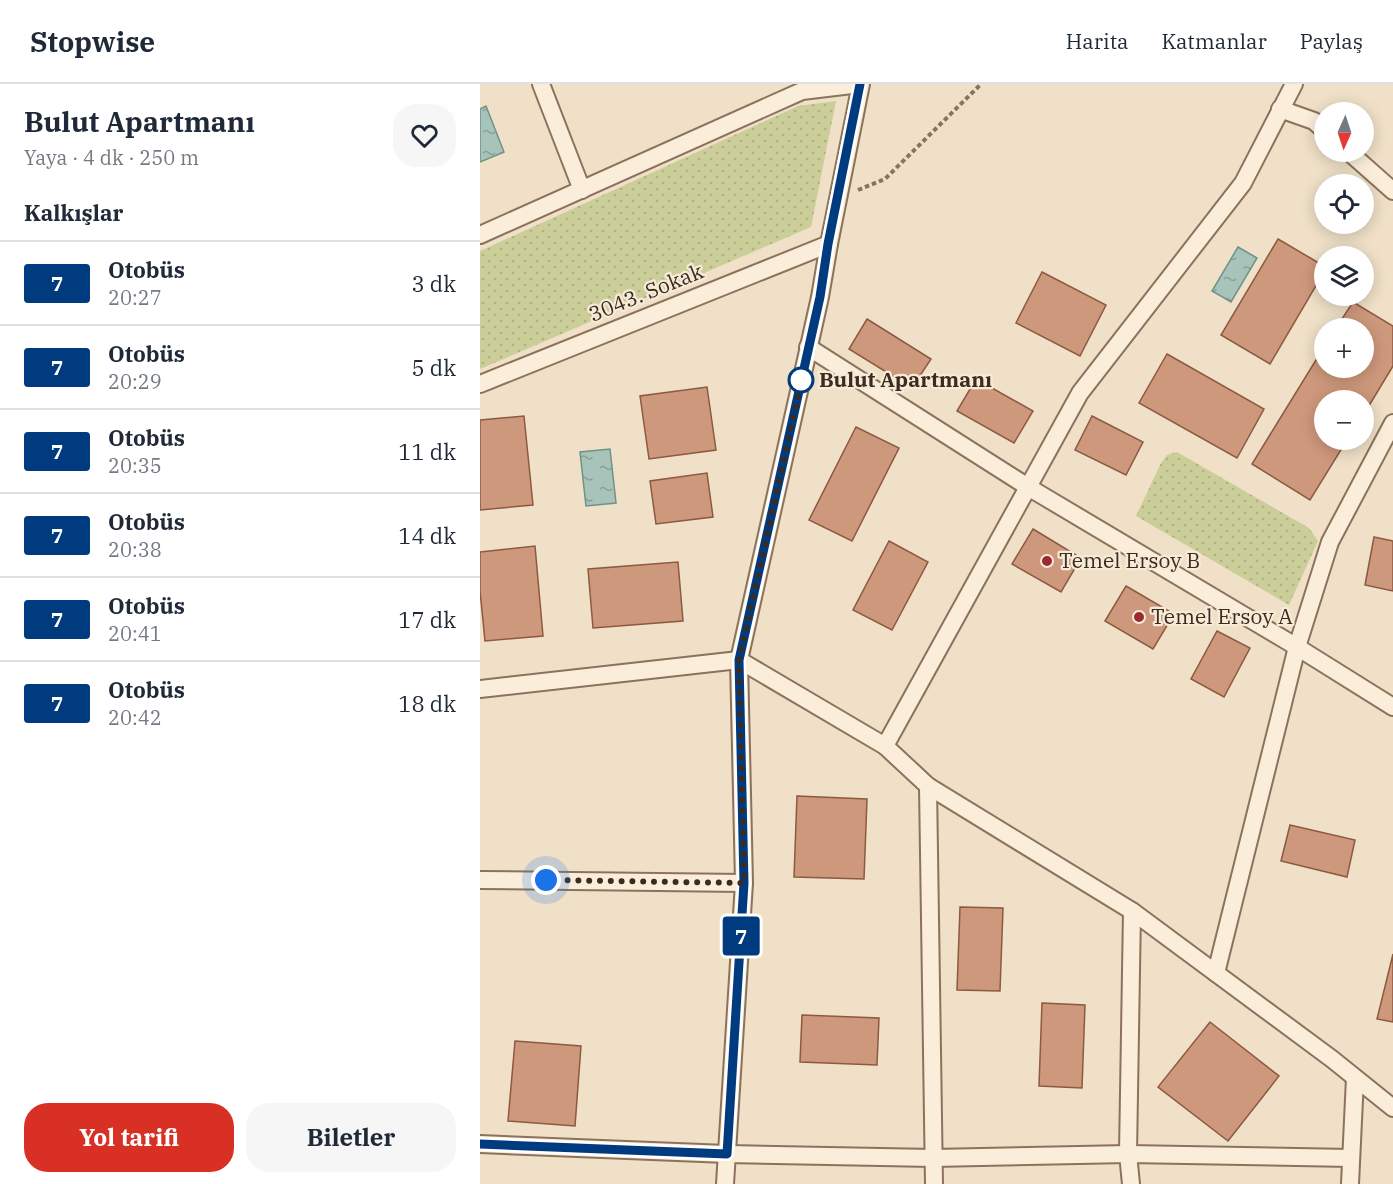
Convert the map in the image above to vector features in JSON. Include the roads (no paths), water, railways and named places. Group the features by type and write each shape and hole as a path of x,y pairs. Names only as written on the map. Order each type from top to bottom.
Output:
{"street":[{"path":"541,84 582,190"},
{"path":"480,235 800,88 860,84 828,244 820,297 739,660 744,883 725,1184"},
{"path":"885,746 1080,393 1243,183 1294,84"},
{"path":"1280,109 1314,121"},
{"path":"1360,162 1393,191"},
{"name":"3043. Sokak","path":"480,384 828,244"},
{"path":"808,347 1028,487 1297,646 1393,707"},
{"path":"1216,973 1297,646 1330,542 1393,423"},
{"path":"480,689 739,660 885,746 928,786 1132,911 1332,1059 1393,1108"},
{"path":"928,786 934,1184"},
{"path":"480,880 744,883"},
{"path":"1131,1184 1128,1154 1132,911"},
{"path":"1350,1184 1355,1078"},
{"path":"480,1144 727,1154 933,1158 1128,1154 1351,1158"}],"water":[{"path":"486,106 504,152 480,162 480,109"},
{"path":"1238,247 1257,258 1231,302 1212,291"},
{"path":"610,449 616,503 586,506 580,452"}],"place":[{"name":"Bulut Apartmanı","path":"801,380"},
{"name":"Temel Ersoy B","path":"1047,561"},
{"name":"Temel Ersoy A","path":"1139,617"}]}
